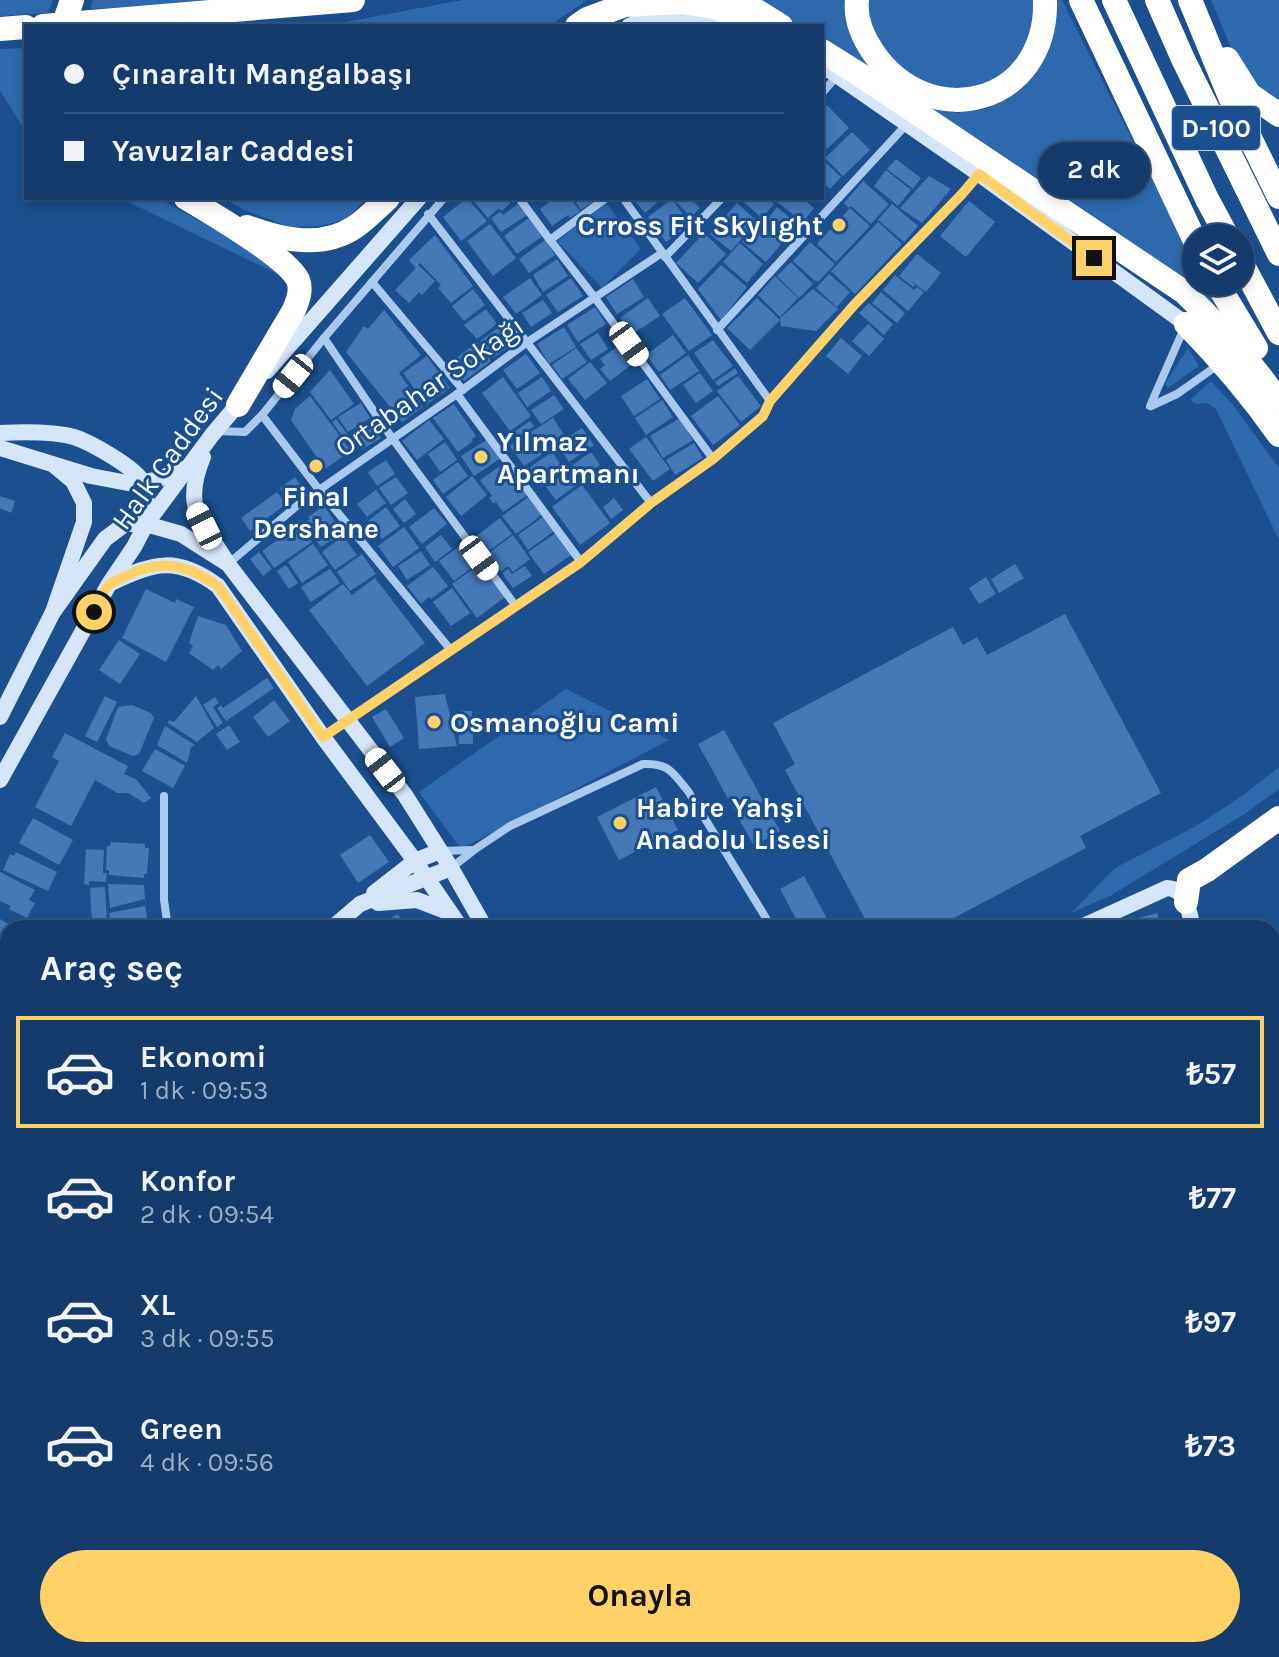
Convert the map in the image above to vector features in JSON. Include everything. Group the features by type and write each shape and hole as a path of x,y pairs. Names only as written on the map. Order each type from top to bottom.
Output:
{"highway":[{"path":"64,24 72,0"},
{"path":"66,24 353,0"},
{"path":"739,0 778,24"},
{"path":"857,0 859,26 889,73 932,97 951,101 972,100 989,94 1018,77 1033,55 1041,35 1045,0"},
{"path":"1081,0 1187,224"},
{"name":"D-100","path":"1114,0 1220,224"},
{"name":"D-100","path":"1157,0 1279,254"},
{"path":"1192,0 1249,94 1279,115"},
{"path":"1192,0 1230,97 1279,197"},
{"path":"580,24 625,5 681,2 715,7 751,24"},
{"path":"0,29 24,27"},
{"path":"824,52 1184,292 1219,325 1258,370 1279,402"},
{"path":"189,200 285,264 299,281 300,298 238,405"},
{"path":"215,215 270,236 313,241 335,237 353,229 386,200"},
{"path":"1254,286 1279,333"},
{"path":"1224,296 1279,383"},
{"path":"1186,324 1223,361 1279,435"},
{"path":"1186,902 1189,880 1279,818"}],"main road":[{"path":"638,24 663,17 693,17 746,24"},
{"path":"824,66 1186,324"},
{"name":"Halk Caddesi","path":"0,780 109,584 146,524 213,433 417,200"},
{"path":"0,433 75,437 131,469 143,482 146,524"},
{"path":"213,433 194,486 194,507 204,526 228,564 405,795 480,920"},
{"path":"0,448 91,476 133,484 159,479 188,467"},
{"path":"0,717 53,612 84,522 84,503 73,481 55,466"},
{"path":"53,612 105,539 125,524 146,524 181,534 228,564"},
{"path":"109,584 156,566 178,566 199,573 218,586 455,920"},
{"path":"323,737 346,721"},
{"path":"341,920 415,861 440,851"},
{"path":"360,904 451,868"},
{"path":"1114,920 1167,888 1179,891 1191,920"},
{"path":"360,904 417,900 439,907 455,920"}],"street":[{"path":"824,91 838,76"},
{"path":"717,330 907,124"},
{"path":"346,721 581,562 763,416 770,401 855,304 979,174"},
{"path":"213,433 245,432 262,415 442,200"},
{"path":"520,200 713,459"},
{"path":"550,240 603,200"},
{"path":"624,200 770,401"},
{"name":"Ortabahar Sokağı","path":"228,564 299,504 526,343 663,255 720,200"},
{"path":"428,214 651,503"},
{"path":"372,282 460,392 581,562"},
{"path":"1186,324 1150,406 1177,394 1223,361"},
{"path":"324,338 392,438 515,605"},
{"path":"262,415 450,649"},
{"path":"451,868 510,826 643,764 660,764 671,771 688,791 767,920"},
{"path":"164,796 167,920"},
{"path":"440,851 474,850"}],"shaded area":[{"path":"0,0 53,0 48,13 0,16"},
{"path":"93,0 240,0 90,9"},
{"path":"462,0 587,0 552,24 318,24 346,22"},
{"path":"754,0 848,0 859,49 878,75 824,45 824,24 791,24"},
{"path":"868,0 1034,0 1029,38 1020,59 1005,74 962,94 926,88 905,73 871,30"},
{"path":"1053,0 1062,0 1182,239 1182,286 929,107 957,113 985,109 1023,88 1038,68"},
{"path":"1211,0 1279,0 1279,107 1255,89 1234,55"},
{"path":"24,48 24,129 0,91 0,49"},
{"path":"124,200 162,200 279,265 284,277"},
{"path":"226,200 365,200 346,220 318,226 290,227"},
{"path":"606,203 641,249 602,288 557,241"},
{"path":"1195,296 1210,296 1218,312"},
{"path":"1188,348 1199,366 1168,388 1165,384"},
{"path":"1211,381 1233,405 1279,468 1279,540 1216,409 1207,403 1195,404 1191,399"},
{"path":"566,689 669,740 461,849 419,792"},
{"path":"1279,767 1279,789 1246,813 1110,896 1071,913 1115,868 1196,826"}],"building":[{"path":"827,105 849,128 827,149 824,146 824,107"},
{"path":"852,132 870,150 843,176 825,158"},
{"path":"896,159 921,178 913,189 887,169"},
{"path":"824,161 841,177 830,189 824,184"},
{"path":"886,170 911,190 898,206 874,186"},
{"path":"929,176 951,189 922,223 900,208"},
{"path":"863,181 889,204 871,224 844,203"},
{"path":"469,200 487,221 461,241 443,217"},
{"path":"473,200 510,200 502,211 499,208 488,218"},
{"path":"552,200 572,200 580,211 552,226 540,209"},
{"path":"574,200 592,200 593,202 581,210"},
{"path":"634,200 659,201 645,213"},
{"path":"673,200 690,224 666,242 648,217"},
{"path":"674,200 692,200 700,208 691,217"},
{"path":"741,200 769,200 774,204 762,218"},
{"path":"775,200 804,200 814,208 803,222"},
{"path":"969,201 995,222 966,257 940,236"},
{"path":"519,203 527,215 501,232 491,218 500,212 503,215"},
{"path":"737,203 757,221 731,251 710,234"},
{"path":"892,204 918,226 904,242 878,220"},
{"path":"777,207 801,227 789,240 766,221"},
{"path":"850,208 870,226 836,262 817,244"},
{"path":"529,218 543,236 517,254 504,236"},
{"path":"760,221 784,241 766,262 742,242"},
{"path":"878,222 902,244 855,294 831,271"},
{"path":"490,224 516,258 493,276 467,241"},
{"path":"704,233 726,254 698,283 676,263"},
{"path":"435,235 473,286 451,303 438,288 441,285 420,263 418,265 435,281 409,303 395,290 416,268 409,260"},
{"path":"545,240 555,255 529,273 519,259"},
{"path":"810,242 835,264 818,282 793,261"},
{"path":"740,243 763,264 747,283 723,262"},
{"path":"917,254 941,273 926,292 899,276"},
{"path":"557,259 568,276 543,292 533,275"},
{"path":"791,262 813,284 799,298 777,276"},
{"path":"721,265 747,287 721,320 698,289"},
{"path":"829,274 850,292 837,307 816,288"},
{"path":"895,275 914,290 917,287 924,292 908,311 883,290"},
{"path":"775,276 798,298 780,317 758,295"},
{"path":"530,278 542,295 516,314 503,297"},
{"path":"571,278 583,296 558,312 546,295"},
{"path":"633,279 644,297 617,314 606,297"},
{"path":"473,289 485,305 464,321 452,306"},
{"path":"813,289 838,309 816,331 781,326 780,318"},
{"path":"881,292 905,313 897,323 872,303"},
{"path":"648,298 660,316 631,335 620,318"},
{"path":"685,298 712,335 689,351 662,314"},
{"path":"757,298 780,320 750,350 727,328"},
{"path":"543,300 552,313 531,327 522,313"},
{"path":"869,303 893,324 884,335 859,313"},
{"path":"595,307 606,324 578,342 567,325"},
{"path":"486,309 497,324 477,339 464,325"},
{"path":"384,310 421,355 399,373 423,407 402,422 346,352 364,326 368,329"},
{"path":"868,324 884,339 869,356 852,341"},
{"path":"499,327 512,344 493,358 480,341"},
{"path":"564,327 576,347 549,364 537,344"},
{"path":"598,333 608,349 591,360 580,344"},
{"path":"673,335 686,353 659,372 646,355"},
{"path":"841,338 862,356 848,374 826,356"},
{"path":"713,340 733,366 713,380 694,353"},
{"path":"477,342 491,361 464,381 450,363"},
{"path":"617,347 631,365 610,381 600,369 605,365 600,359"},
{"path":"576,348 587,362 562,379 552,365"},
{"path":"526,354 540,373 517,389 503,370"},
{"path":"688,355 699,371 670,390 660,375"},
{"path":"427,356 450,388 426,405 403,373"},
{"path":"590,362 607,383 585,400 568,379"},
{"path":"735,368 738,373 718,386 715,382"},
{"path":"330,370 354,404 331,420 310,392"},
{"path":"700,373 713,391 696,403 683,385"},
{"path":"738,376 761,406 741,422 717,391"},
{"path":"503,377 531,416 510,431 482,393"},
{"path":"542,377 551,391 527,407 518,393"},
{"path":"647,379 660,399 634,416 621,396"},
{"path":"554,395 564,409 541,424 531,410"},
{"path":"310,396 351,451 325,469 291,420 295,409"},
{"path":"718,396 740,425 713,445 691,416"},
{"path":"662,400 673,417 646,435 635,418"},
{"path":"361,403 370,418 348,432 338,417"},
{"path":"454,404 476,436 458,452 433,418"},
{"path":"553,418 564,435 551,443 553,447 524,466 510,446"},
{"path":"680,418 693,440 663,458 650,436"},
{"path":"336,419 358,448 353,451 332,422"},
{"path":"429,420 444,439 417,460 402,441"},
{"path":"530,421 534,426 515,439 511,434"},
{"path":"370,422 381,438 361,450 351,434"},
{"path":"582,428 594,445 569,462 557,444"},
{"path":"646,437 670,469 653,481 629,449"},
{"name":"Yılmaz Apartmanı","path":"488,439 501,458 474,476 461,456"},
{"path":"445,442 457,460 440,472 428,454"},
{"path":"694,443 703,458 675,475 666,460"},
{"path":"552,452 563,468 541,483 530,467"},
{"path":"591,452 600,465 579,479 570,467"},
{"path":"386,460 395,474 377,486 368,472"},
{"path":"458,462 468,476 443,494 433,480"},
{"path":"506,462 529,494 503,512 489,498 492,496 480,480"},
{"path":"565,473 575,486 556,500 546,487"},
{"path":"472,476 487,495 461,516 446,497"},
{"path":"295,477 303,489 288,500 280,488"},
{"path":"396,477 408,493 391,505 379,488"},
{"path":"582,485 610,523 580,545 552,507"},
{"path":"376,490 386,503 367,517 357,504"},
{"path":"277,492 286,504 250,531 241,518"},
{"path":"0,496 15,501 11,513 0,508"},
{"path":"530,496 543,514 516,534 502,516"},
{"path":"614,498 623,510 611,519 603,507"},
{"path":"405,499 416,514 404,523 393,509"},
{"path":"324,506 343,533 321,547 304,523"},
{"path":"386,507 400,526 382,539 368,521"},
{"path":"434,508 447,524 422,544 409,527"},
{"path":"544,516 554,531 528,550 518,535"},
{"path":"500,518 512,534 486,553 475,537"},
{"path":"299,524 312,542 274,568 262,551"},
{"path":"404,527 419,548 393,567 378,546"},
{"path":"556,533 571,555 544,574 528,552"},
{"path":"441,535 452,549 435,562 425,547"},
{"path":"513,535 530,559 513,572 508,566 500,572 487,554"},
{"path":"343,536 357,555 335,570 322,552"},
{"path":"313,544 328,565 302,583 288,562"},
{"path":"461,545 475,565 454,581 439,561"},
{"path":"421,551 430,565 407,580 398,566"},
{"path":"259,552 272,569 263,576 250,559"},
{"path":"362,554 376,574 350,591 337,572"},
{"path":"480,564 505,597 477,618 452,584"},
{"path":"1015,564 1024,578 999,593 991,579"},
{"path":"286,565 298,583 289,589 277,571"},
{"path":"525,566 532,576 513,588 502,573 508,569 512,574"},
{"path":"433,567 448,586 421,604 407,586"},
{"path":"330,569 340,583 311,602 301,587"},
{"path":"986,577 996,594 979,604 969,588"},
{"path":"375,578 425,643 367,686 309,610 343,584 352,595"},
{"path":"452,588 470,613 451,626 433,602"},
{"path":"146,589 175,603 176,599 194,607 166,662 122,638"},
{"path":"1065,614 1161,793 1080,836 1086,848 950,920 866,920 785,770 795,764 773,723 953,627 963,645 977,637 987,655"},
{"path":"198,616 226,625 242,651 221,669 218,665 213,670 189,653"},
{"path":"119,640 140,654 120,684 99,670"},
{"path":"267,678 274,688 226,721 217,708 221,705 223,708"},
{"name":"Osmanoğlu Cami","path":"445,694 457,746 419,749 415,697"},
{"path":"105,696 117,702 97,742 85,736"},
{"path":"196,696 214,728 197,742 168,723 169,720 174,722"},
{"path":"215,697 219,703 213,707 223,723 217,727 203,705"},
{"path":"274,700 290,721 268,737 253,717"},
{"path":"132,705 151,713 154,718 139,754 133,756 109,746 106,739 118,707"},
{"path":"386,709 404,738 390,747 372,717"},
{"path":"458,711 472,711 473,744 459,744"},
{"path":"229,725 240,742 227,750 216,734"},
{"path":"165,726 195,745 191,747 187,763 157,745"},
{"path":"724,730 780,831 754,846 698,744"},
{"path":"65,733 128,766 124,774 136,779 151,798 144,803 128,793 117,793 95,780 71,826 35,807 59,761 52,757"},
{"path":"155,749 185,766 173,788 142,771"},
{"path":"656,787 678,830 619,860 597,817"},
{"path":"33,818 73,840 59,865 19,843"},
{"path":"370,835 389,862 358,883 340,855"},
{"path":"111,842 145,844 145,848 149,848 144,878 109,875 109,870 106,870 107,846"},
{"path":"86,849 104,850 103,873 107,873 106,882 89,881 89,885 84,884"},
{"path":"16,852 57,872 48,891 3,870 10,854 14,856"},
{"path":"0,872 35,890 29,900 35,903 27,918 0,901"},
{"path":"804,876 828,920 797,920 780,889"},
{"path":"108,884 144,885 145,899 110,908"},
{"path":"105,887 107,920 92,920 90,888"},
{"path":"145,906 148,920 110,920 109,913"},
{"path":"1157,913 1159,920 1131,920"},
{"path":"398,914 401,920 389,920"}],"place":[{"name":"Crross Fit Skylıght","path":"839,225"},
{"name":"Yılmaz Apartmanı","path":"481,457"},
{"name":"Final Dershane","path":"316,466"},
{"name":"Osmanoğlu Cami","path":"434,722"},
{"name":"Habire Yahşi Anadolu Lisesi","path":"620,823"}],"route":[{"path":"94,612 109,584 134,572 156,566 178,566 199,573 218,586 323,737 581,562 651,503 713,459 763,416 770,401 855,304 979,174 1094,258"}]}
